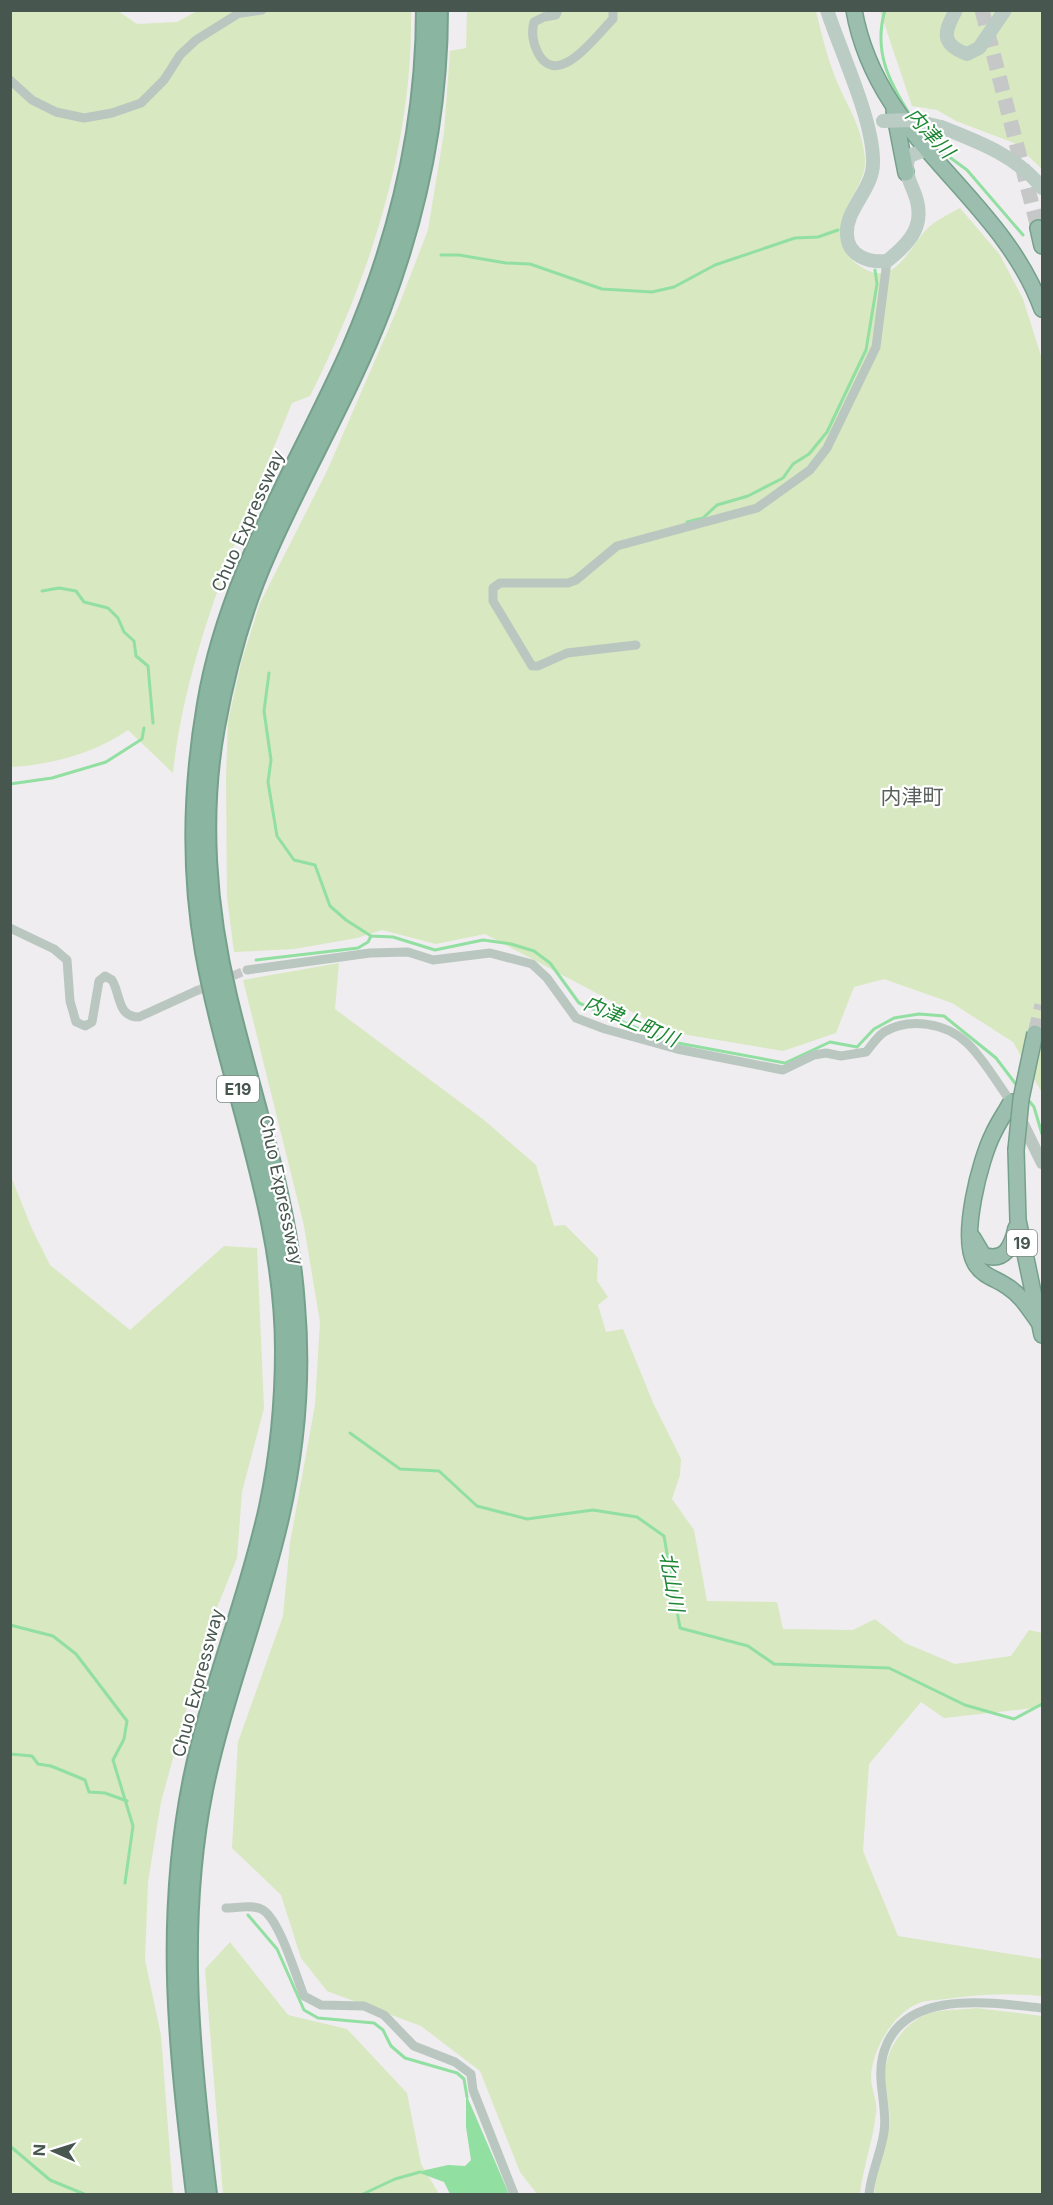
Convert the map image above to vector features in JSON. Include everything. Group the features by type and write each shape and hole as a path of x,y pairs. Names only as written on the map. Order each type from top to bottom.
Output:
{"highway":[{"name":"Chuo Expressway","path":"195,2194 175,2006 174,1922 178,1873 198,1757 260,1540 274,1476 283,1394 284,1344 278,1268 266,1195 204,951 195,870 198,757 206,699 231,606 247,564 369,305 395,226 410,161 422,84 425,10"},
{"name":"Chuo Expressway","path":"208,2194 192,2057 188,1982 194,1852 212,1755 280,1519 293,1440 298,1354 296,1304 287,1233 227,993 217,940 207,831 210,774 227,668 241,619 265,556 381,311 408,229 428,143 435,86 439,10"},
{"path":"854,10 866,54 893,106 925,150 1004,238 1026,270 1042,309"},
{"path":"893,106 906,173"},
{"path":"1038,228 1042,246"},
{"name":"19","path":"1035,1033 1021,1100 1016,1150 1018,1220 1040,1328"},
{"path":"1011,1102 993,1134 981,1164 970,1233 970,1250 975,1263 982,1272 1009,1287 1024,1301 1040,1328"},
{"path":"970,1233 983,1255 995,1257 1004,1255 1013,1245 1018,1220"}],"main road":[{"path":"828,10 868,124 873,163 870,183 850,217 846,235 852,249 866,261 887,261 903,249 916,229 921,216 906,173 909,156 925,150"},
{"path":"956,10 946,28 947,41 955,50 967,54 979,48 1005,10"},
{"path":"868,124 910,120 941,127 1006,156 1030,173 1042,188"}],"street":[{"path":"10,80 32,100 56,112 84,118 112,113 141,103 164,80 180,55 196,40 243,11 262,10"},
{"path":"558,10 556,15 544,16 534,22 531,31 538,55 550,65 562,66 579,56 613,19 613,10"},
{"path":"636,645 567,653 538,666 532,666 493,601 493,588 500,583 558,585 576,580 617,546 757,508 810,470 827,448 876,347 887,261"},
{"path":"10,928 54,949 67,960 70,1000 76,1022 86,1026 92,1022 99,981 105,976 112,980 120,1005 125,1014 131,1017 139,1017 196,992"},
{"path":"247,970 370,953 408,952 433,960 481,954 508,956 532,963 547,978 576,1018 605,1029 677,1049 783,1070 814,1055 826,1053 841,1056 866,1052 882,1033 899,1025 922,1023 956,1034 968,1044 1011,1102 1042,1163"},
{"path":"226,1908 253,1907 263,1910 273,1921 304,1996 321,2005 364,2006 384,2015 414,2046 455,2062 471,2074 473,2090 514,2194"},
{"path":"869,2194 885,2131 880,2077 883,2054 894,2031 908,2018 924,2009 940,2005 982,2002 1042,2008"}],"shaded area":[{"path":"11,11 118,11 137,24 177,22 197,11 411,11 410,61 404,111 396,161 384,209 369,257 332,351 310,396 292,403 237,538 190,679 173,773 128,730 101,745 72,756 42,764 11,767"},
{"path":"467,11 816,11 832,69 857,125 865,158 863,174 845,211 842,223 841,235 848,256 865,269 877,273 887,272 903,259 929,227 960,208 1000,255 1023,299 1042,359 1042,1093 1013,1042 952,1003 884,979 854,987 836,1033 783,1051 670,1032 485,934 436,944 382,930 357,938 294,949 234,952 227,897 226,779 228,722 241,663 260,603 327,471 399,305 428,230 444,132 450,51 466,48"},
{"path":"880,11 1042,11 1042,169 1014,143 956,121 937,110 912,106"},
{"path":"339,963 335,1009 484,1120 536,1165 554,1226 565,1225 598,1258 597,1281 608,1297 598,1305 606,1332 623,1329 654,1405 681,1459 680,1475 672,1499 694,1530 707,1601 777,1602 783,1629 853,1630 875,1619 905,1643 955,1664 1011,1656 1029,1630 1042,1633 1042,1707 944,1718 921,1702 869,1764 863,1851 898,1936 1042,1959 1042,1996 994,1994 925,2001 901,2015 880,2044 872,2066 871,2082 876,2113 860,2194 537,2194 520,2172 480,2071 421,2026 327,1991 301,1958 281,1895 232,1848 238,1742 283,1616 290,1543 315,1405 320,1322 304,1226 243,980"},
{"path":"10,1174 32,1229 50,1265 130,1330 224,1246 257,1248 264,1408 242,1492 237,1558 218,1605 198,1667 161,1802 148,1882 145,1960 161,2035 173,2194 11,2194"},
{"path":"230,1942 288,2015 347,2029 407,2093 421,2164 439,2194 223,2194 205,1969"},
{"path":"976,2008 1042,2016 1042,2194 874,2194 889,2127 885,2077 892,2047 905,2030 921,2017 947,2010"},
{"path":"466,2094 509,2194 450,2194 444,2182 417,2172 448,2165 465,2166 471,2160 466,2127"}],"waterway":[{"name":"内津川","path":"885,10 881,39 885,66 910,115"},
{"name":"内津川","path":"923,129 948,156 967,170 1023,235"},
{"path":"441,255 459,255 506,263 530,264 602,289 652,292 674,287 715,265 795,238 818,237 838,230"},
{"path":"687,522 703,518 717,505 748,496 783,478 793,464 809,454 827,432 866,350 877,284 875,270"},
{"path":"42,591 59,588 76,591 84,602 108,608 118,618 124,632 134,641 136,656 148,666 153,723"},
{"name":"内津上町川","path":"269,673 264,711 271,760 268,782 277,836 294,860 315,865 330,906 346,920 371,936 393,937 435,950 483,940 511,944 534,951 550,963 579,1003 667,1041 785,1063 830,1042 857,1047 874,1029 894,1018 919,1014 944,1016 996,1058 1018,1087"},
{"path":"10,784 52,778 106,762 142,739 144,728"},
{"path":"256,960 358,948 368,942 371,936"},
{"name":"内津上町川","path":"1026,1097 1034,1107 1042,1134"},
{"name":"北山川","path":"350,1433 400,1469 439,1471 477,1506 527,1519 593,1510 637,1517 664,1536 680,1628 748,1646 774,1664 889,1668 965,1705 1014,1719 1042,1704"},
{"path":"10,1625 53,1636 76,1654 127,1721 124,1739 113,1760 133,1826 125,1883"},
{"path":"10,1754 32,1756 38,1764 51,1766 85,1780 89,1792 105,1793 127,1801"},
{"path":"248,1915 277,1949 304,2010 318,2018 374,2023 383,2030 391,2046 405,2058 457,2073 464,2079 467,2097"},
{"path":"10,2146 50,2180 84,2194"},
{"path":"363,2194 395,2179 420,2172"}],"tunnel":[{"path":"982,10 1038,228"},
{"path":"196,991 247,970"},
{"path":"1035,1033 1042,1005"}],"district":[{"name":"内津町","path":"912,797"}]}
